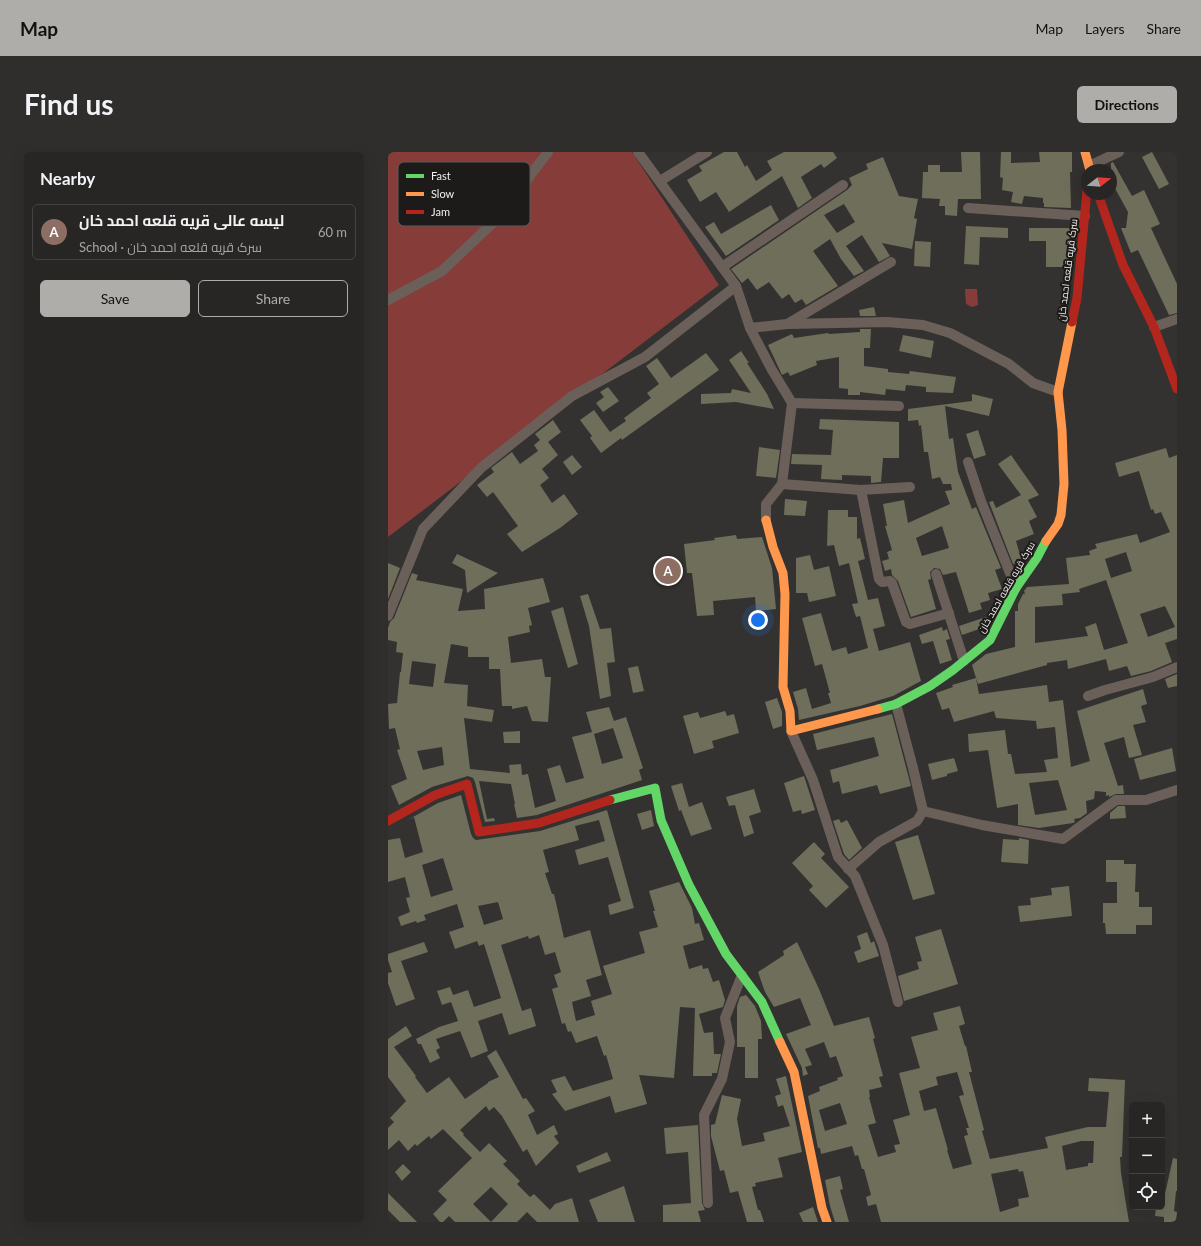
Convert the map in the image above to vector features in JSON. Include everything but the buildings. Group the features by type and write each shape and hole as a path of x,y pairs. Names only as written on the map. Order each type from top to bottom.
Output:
{"street":[{"path":"530,176 548,152"},
{"path":"638,152 736,286 750,328 772,370 792,403 782,484 766,504 766,520 773,547 783,573 785,594 783,687 790,711 791,731 813,780 838,856 855,876 883,945 898,1002"},
{"path":"660,181 707,152"},
{"path":"1085,152 1088,164"},
{"path":"1098,164 1119,152"},
{"path":"722,267 843,185"},
{"name":"سرک قریه قلعه احمد خان","path":"791,731 862,714 896,704 930,686 964,661 990,640 1016,588 1037,558 1044,543 1058,524 1061,515 1064,477 1062,430 1058,392 1077,298 1086,200"},
{"path":"1100,200 1123,265 1154,327 1177,389"},
{"path":"968,208 1085,216"},
{"path":"388,300 442,271 490,226"},
{"path":"787,324 891,262"},
{"path":"388,616 423,529 481,468 572,396 645,358 736,286"},
{"path":"1154,327 1177,319"},
{"path":"750,328 787,324 887,322 923,325 950,333 1009,364 1033,383 1058,392"},
{"path":"792,403 900,406"},
{"path":"968,462 980,501 1016,588"},
{"path":"782,484 861,490 910,487"},
{"path":"861,490 879,579 882,582 890,581 906,622 910,624 949,613"},
{"path":"936,574 964,661"},
{"path":"1088,696 1154,677 1177,667"},
{"path":"848,868 879,842 917,821 923,811 896,704"},
{"path":"388,821 435,795 467,784 479,832 539,823 602,802 655,788 661,820 689,885 726,954 762,1002 794,1072 822,1208 828,1222"},
{"path":"923,811 982,825 1063,838 1116,800 1146,800 1177,790"},
{"path":"708,1203 704,1115 722,1079 730,1042 725,1018 742,975"}],"shaded area":[{"path":"388,152 632,152 719,285 388,537"},
{"path":"965,289 977,289 978,305 972,307 966,304"}],"traffic: fast":[{"path":"878,709 896,704 930,686 953,670 990,640 1016,588 1037,558 1046,541"},
{"path":"610,800 655,788 661,820 689,885 726,954 762,1002 780,1042"}],"traffic: slow":[{"path":"1085,152 1088,164"},
{"path":"1046,541 1058,524 1061,515 1064,484 1062,430 1058,392 1072,322"},
{"path":"766,520 773,547 783,573 785,594 783,687 790,711 791,731 878,709"},
{"path":"780,1042 794,1072 822,1208 827,1222"}],"traffic: jam":[{"path":"1072,322 1077,298 1086,200"},
{"path":"1100,200 1123,265 1154,327 1177,389"},
{"path":"388,821 435,795 467,784 479,832 539,823 610,800"}],"place":[{"name":"لیسه عالی قریه قلعه احمد خان","path":"668,571"}]}
